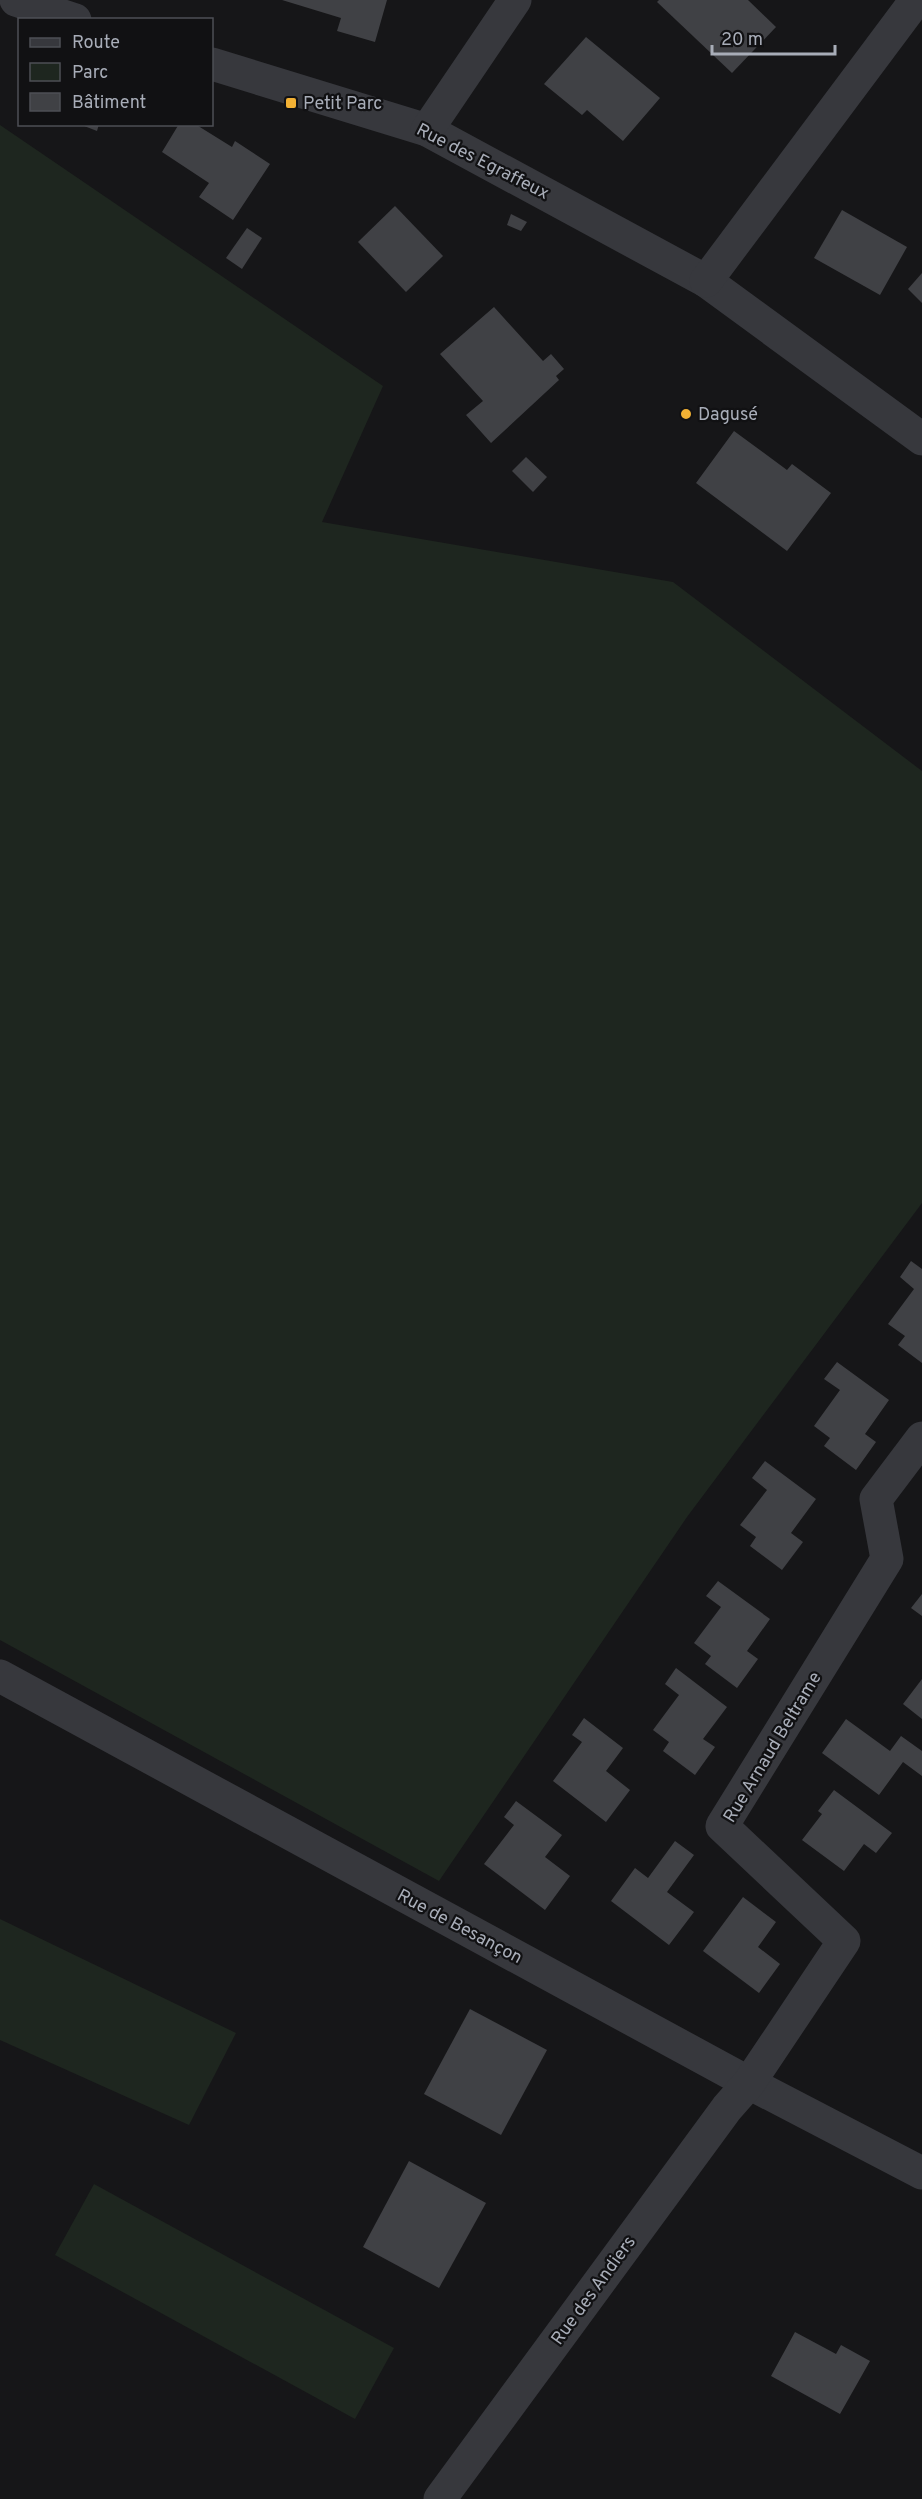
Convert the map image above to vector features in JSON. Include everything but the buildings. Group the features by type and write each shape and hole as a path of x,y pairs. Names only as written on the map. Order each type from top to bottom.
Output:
{"street":[{"path":"16,0 69,18"},
{"path":"427,130 515,0"},
{"path":"706,280 915,0"},
{"name":"Rue des Egraffeux","path":"213,64 427,130 706,280 922,439"},
{"name":"Rue Arnaud Beltrame","path":"749,2083 844,1941 722,1826 887,1559 876,1499 922,1438"},
{"name":"Rue de Besançon","path":"0,1677 749,2083 922,2173"},
{"name":"Rue des Andiers","path":"440,2499 727,2108 749,2083"}],"green space":[{"path":"0,125 383,386 322,522 673,582 922,771 922,1203 687,1517 439,1881 0,1640"},
{"path":"0,1919 236,2033 189,2125 0,2040"},
{"path":"94,2184 394,2348 355,2419 55,2255"}],"place":[{"name":"Petit Parc","path":"291,103"},
{"name":"Dagusé","path":"686,414"}]}
